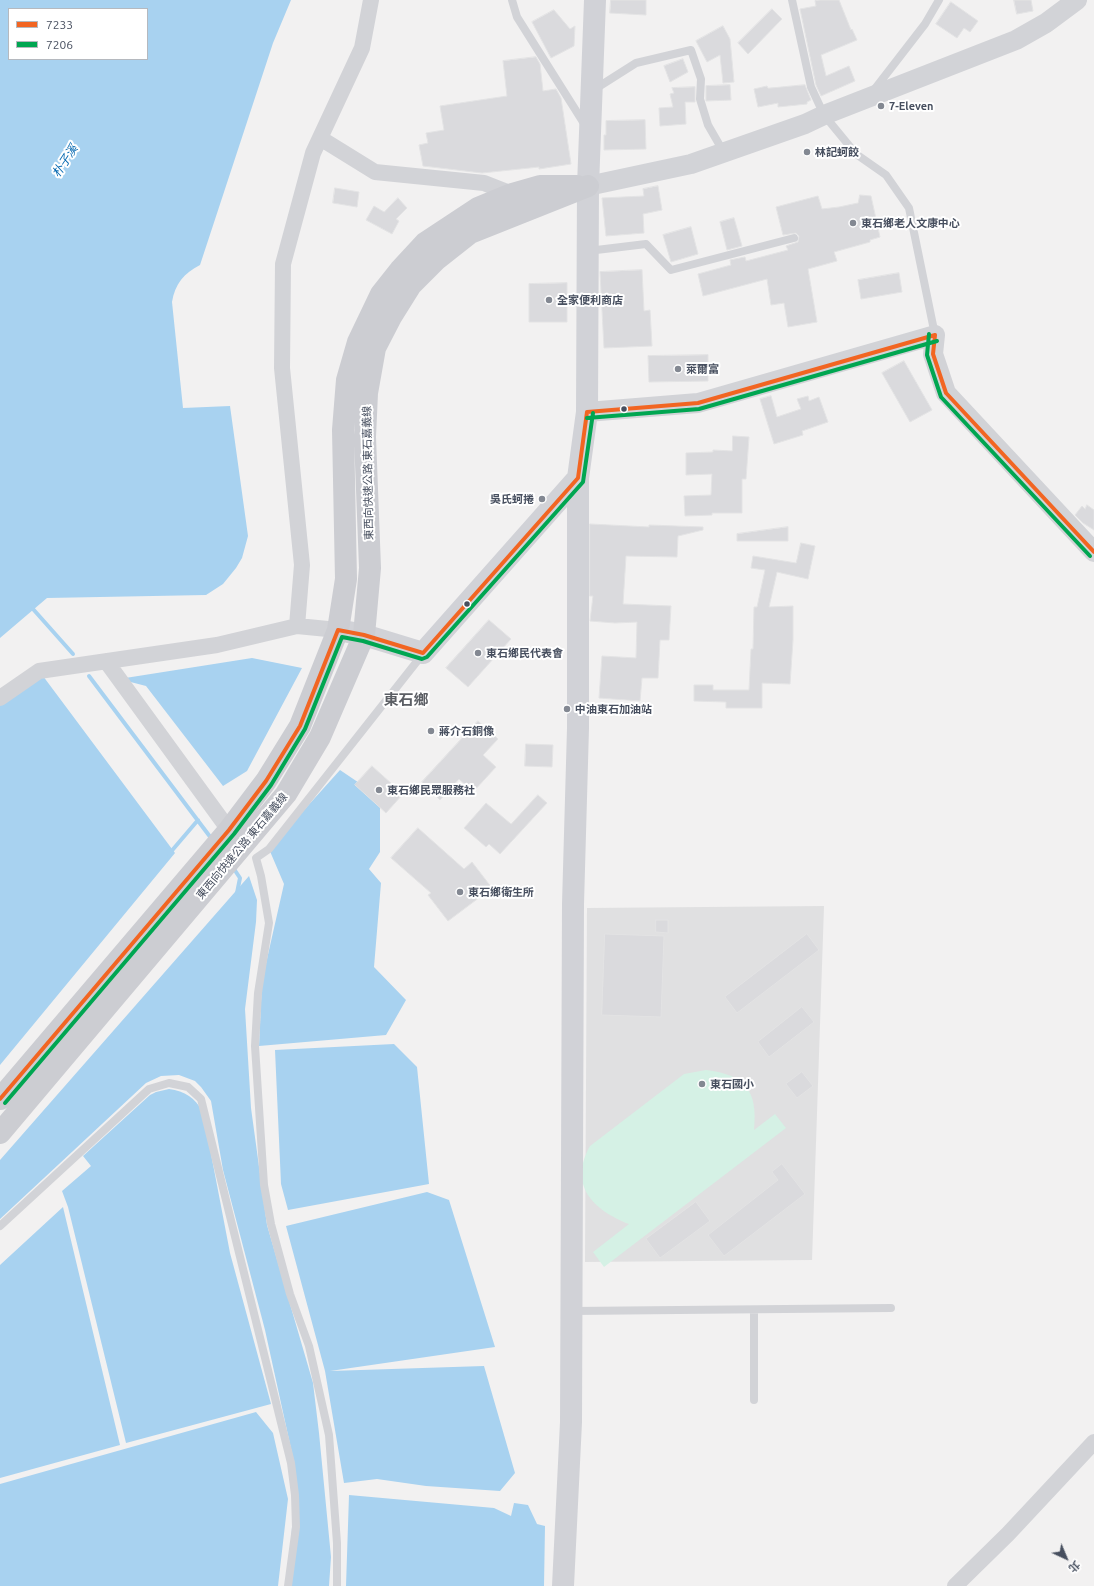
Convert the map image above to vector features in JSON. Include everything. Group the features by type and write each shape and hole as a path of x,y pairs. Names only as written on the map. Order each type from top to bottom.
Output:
{"main road":[{"path":"563,1586 571,1422 572,904 578,728 578,478 587,412 588,186 595,0"},
{"name":"東西向快速公路 東石嘉義線","path":"0,1099 229,830 266,781 300,726 338,630 346,579 344,416 347,380 358,342 381,294 400,270 425,243 478,208 516,204 588,186"},
{"name":"東西向快速公路 東石嘉義線","path":"0,1133 286,794 320,736 364,635 370,568 365,437 366,408 375,348 411,285 437,259 470,233 516,204"},
{"path":"338,630 364,635 423,653 578,478"}],"street":[{"path":"297,626 302,565 282,368 283,264 313,153 362,48 371,0"},
{"path":"588,186 691,164 723,151 805,124 824,115 1016,40 1046,23 1077,0"},
{"path":"320,138 375,172 484,183 516,204"},
{"path":"587,412 698,403 935,335 933,354 946,393 1094,552"},
{"path":"0,698 38,671 217,645 297,626 338,630"},
{"path":"106,661 229,830"},
{"path":"955,1586 1008,1534 1094,1442"}],"lane":[{"path":"512,0 517,17 590,132"},
{"path":"792,0 811,87 824,115 856,154 886,175 909,208 935,335"},
{"path":"868,98 925,24 939,0"},
{"path":"592,92 636,63 691,50 700,79 700,100 708,125 723,151"},
{"path":"587,251 646,244 671,270 794,238"},
{"path":"337,1586 337,1543 329,1435 309,1346 290,1294 271,1224 264,1185 255,1046 258,993 269,923 261,876 256,858 269,849 423,653"},
{"path":"0,1226 149,1089 169,1083 188,1086 201,1099 291,1463 295,1495 296,1527 288,1586"},
{"path":"572,1311 891,1308"},
{"path":"754,1310 754,1400"}],"shaded area":[{"name":"東石國小","path":"824,906 812,1260 585,1262 587,908"}],"green space":[{"path":"706,1070 731,1076 746,1087 754,1104 754,1130 775,1114 786,1128 604,1267 593,1252 629,1224 616,1218 595,1203 583,1184 582,1173 584,1160 590,1146 684,1074"}],"water":[{"name":"朴子溪","path":"0,0 291,0 273,43 200,265 185,275 181,280 175,290 172,302 183,408 230,406 248,536 242,558 223,584 206,595 47,598 0,638"},
{"path":"252,658 302,668 247,771 223,786 146,686 119,679"},
{"path":"40,672 175,853 0,1065 0,701"},
{"path":"340,770 380,797 380,852 369,869 381,883 374,967 406,1000 386,1035 259,1046 262,981 284,884 269,849"},
{"path":"249,876 257,900 256,922 245,1009 251,1108 267,1225 313,1383 331,1557 329,1586 289,1586 295,1467 265,1330 223,1170 211,1101 201,1087 195,1081 179,1075 161,1076 146,1083 0,1219 0,1160"},
{"path":"394,1044 417,1067 429,1184 288,1210 281,1184 275,1050"},
{"path":"169,1089 185,1093 197,1103 203,1112 230,1253 271,1404 126,1443 68,1207 62,1191 91,1166 83,1156 150,1095"},
{"path":"427,1192 449,1200 495,1347 330,1371 484,1366 515,1473 500,1491 426,1486 377,1479 344,1483 325,1371 286,1226"},
{"path":"63,1207 120,1445 0,1478 0,1265"},
{"path":"256,1412 273,1433 288,1499 278,1586 0,1586 0,1484"},
{"path":"349,1495 494,1508 511,1516 514,1503 528,1505 537,1524 545,1526 544,1586 346,1586"}],"building":[{"path":"611,0 646,0 646,15 610,13"},
{"path":"839,0 851,30 852,29 857,40 821,55 826,76 849,66 855,81 821,96 816,85 800,9 816,6 815,1"},
{"path":"1014,0 1031,0 1033,11 1017,14"},
{"path":"951,2 978,21 970,32 964,28 957,38 936,24"},
{"path":"772,9 782,19 748,54 738,43"},
{"path":"554,10 570,29 575,26 574,46 551,58 532,22"},
{"path":"723,26 730,39 734,82 723,83 720,55 707,62 696,41"},
{"path":"536,57 540,64 543,91 556,89 561,98 571,164 539,169 539,167 482,173 423,166 419,145 428,143 426,133 444,130 440,106 507,96 503,61"},
{"path":"683,59 688,72 670,82 664,66"},
{"path":"730,85 731,100 706,101 706,86"},
{"path":"805,85 811,100 807,102 807,104 778,107 778,103 758,107 754,89 767,86 768,88"},
{"path":"695,87 695,102 685,102 686,124 660,126 659,108 673,107 670,94 674,93 672,88"},
{"path":"645,120 646,149 604,150 606,121"},
{"path":"658,186 662,210 643,214 644,233 606,236 602,198 644,196 643,189"},
{"path":"335,188 359,192 357,207 333,203"},
{"path":"860,195 871,196 880,237 870,240 870,242 834,252 837,261 808,269 817,322 788,327 784,303 771,305 767,279 703,296 698,274 731,265 730,260 745,257 746,261 788,250 786,246 798,242 799,236 796,233 783,235 776,207 818,196 822,209 839,207 858,203"},
{"path":"398,198 407,208 396,219 399,221 392,234 366,220 374,206 384,212"},
{"path":"734,218 742,246 727,250 720,222"},
{"path":"691,227 698,254 671,262 663,235"},
{"path":"642,270 644,311 650,310 652,346 604,348 600,272"},
{"path":"899,273 902,292 861,299 858,280"},
{"path":"567,283 567,322 529,322 529,284"},
{"name":"萊爾富","path":"708,355 708,381 649,382 648,356"},
{"path":"904,361 932,410 910,422 882,373"},
{"path":"771,396 777,417 801,409 797,399 808,396 809,401 819,397 828,422 802,431 803,435 774,444 760,399"},
{"path":"733,436 749,437 746,479 742,479 742,513 712,513 712,515 685,516 684,496 711,495 712,474 686,475 686,453 713,452 713,450 732,451"},
{"path":"1087,505 1094,510 1094,530 1083,523 1075,515 1082,506 1085,509"},
{"path":"590,524 649,527 649,525 703,527 703,530 678,536 677,557 626,556 623,604 671,606 669,640 660,640 658,678 642,678 640,701 599,698 602,656 636,658 637,622 615,623 590,621 593,596 590,596"},
{"path":"788,527 788,541 737,541 737,534"},
{"path":"801,543 815,546 808,579 777,572 769,607 793,606 793,640 790,684 762,683 762,708 726,708 726,702 694,701 694,685 713,685 713,690 749,690 751,649 753,649 754,607 757,607 765,570 751,568 753,556 796,563"},
{"name":"東石鄉民代表會","path":"489,620 511,639 468,687 446,668"},
{"path":"478,721 498,739 483,755 496,767 473,792 459,779 440,800 422,782"},
{"path":"526,744 553,745 552,767 525,766"},
{"name":"東石鄉民眾服務社","path":"372,766 403,794 386,813 355,785"},
{"path":"538,795 547,803 500,854 489,844 486,847 464,828 486,803 511,824"},
{"path":"418,828 464,869 472,862 492,888 448,921 428,895 431,893 391,858"},
{"path":"656,920 668,920 668,933 656,932"},
{"path":"605,934 664,936 661,1017 602,1015"},
{"path":"807,934 819,950 737,1013 725,997"},
{"path":"802,1007 814,1022 769,1057 758,1042"},
{"path":"802,1072 813,1086 797,1098 786,1084"},
{"path":"782,1164 805,1194 724,1256 708,1235 778,1180 772,1172"},
{"path":"696,1202 710,1221 660,1258 646,1239"}],"waterway":[{"path":"33,609 73,654"},
{"path":"89,676 211,838"},
{"path":"169,854 198,820"},
{"path":"234,869 240,878 237,893"}],"transit line":[{"name":"7206","path":"929,334 927,355 941,397 1090,556"},
{"name":"7233","path":"935,335 933,354 946,393 1094,552"},
{"name":"7233","path":"587,412 698,403 935,335"},
{"name":"7206","path":"587,418 699,409 937,341"},
{"name":"7233","path":"0,1099 229,830 266,781 300,726 338,630 364,635 423,653 578,478 587,412"},
{"name":"7206","path":"5,1103 234,834 271,785 305,729 342,637 363,641 422,659 427,657 583,482 593,413"}],"place":[{"name":"7-Eleven","path":"881,106"},
{"name":"林記蚵餃","path":"807,152"},
{"name":"東石鄉老人文康中心","path":"853,223"},
{"name":"全家便利商店","path":"549,300"},
{"name":"萊爾富","path":"678,369"},
{"name":"吳氏蚵捲","path":"542,499"},
{"name":"東石鄉民代表會","path":"478,653"},
{"name":"中油東石加油站","path":"567,709"},
{"name":"蔣介石銅像","path":"431,731"},
{"name":"東石鄉民眾服務社","path":"379,790"},
{"name":"東石鄉衛生所","path":"460,892"},
{"name":"東石國小","path":"702,1084"}],"district":[{"name":"東石鄉","path":"406,700"}]}
